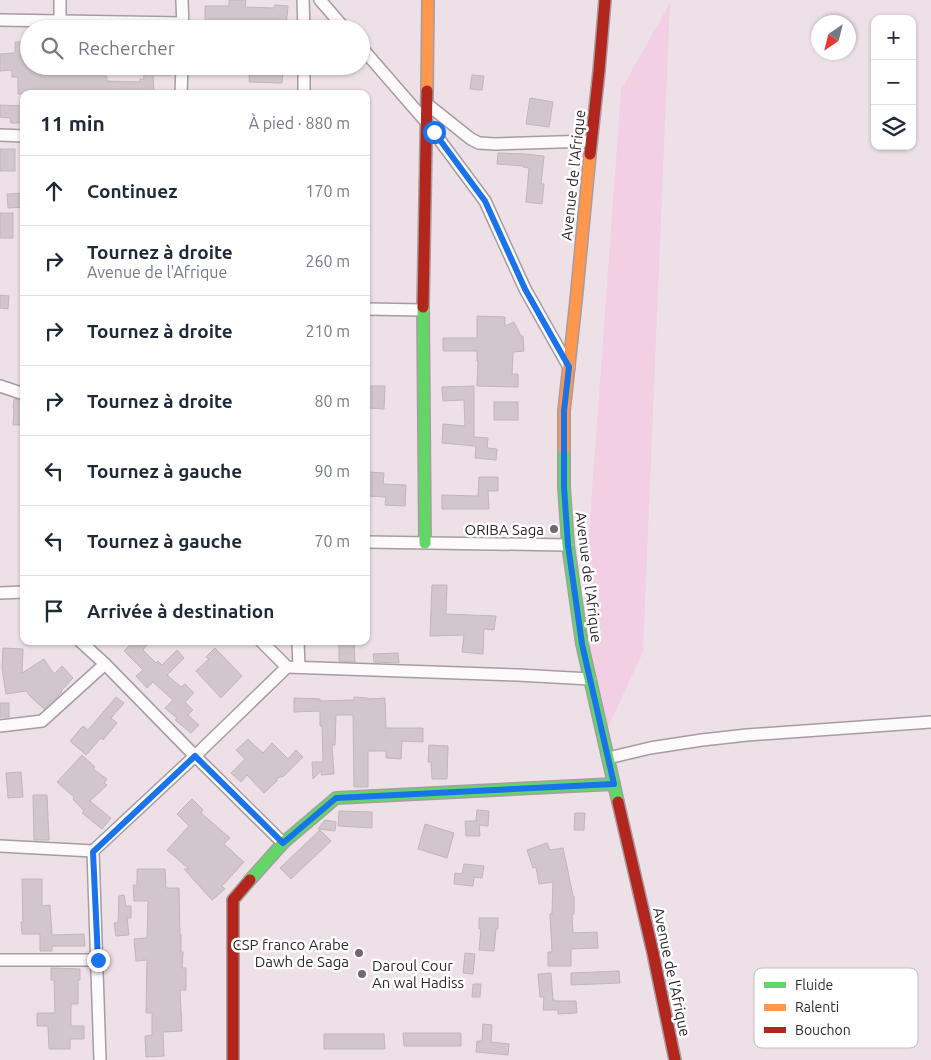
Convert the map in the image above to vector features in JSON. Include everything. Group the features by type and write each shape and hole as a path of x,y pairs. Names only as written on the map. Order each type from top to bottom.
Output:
{"street":[{"path":"60,0 60,20"},
{"path":"182,0 183,20"},
{"path":"303,0 304,20"},
{"path":"320,0 337,20"},
{"path":"425,543 424,310 428,0"},
{"name":"Avenue de l'Afrique","path":"605,0 564,411 564,487 568,545 580,634 653,953 675,1060"},
{"path":"0,20 20,20"},
{"path":"370,57 427,123 485,201 525,289 569,367"},
{"path":"182,75 182,90"},
{"path":"304,75 304,90"},
{"path":"427,104 471,139 479,143 591,140"},
{"path":"0,135 20,136"},
{"path":"370,309 424,310"},
{"path":"0,386 20,393"},
{"path":"370,542 568,545"},
{"path":"0,593 20,592"},
{"path":"84,645 283,843"},
{"path":"265,645 293,667 590,679"},
{"path":"0,846 93,852 293,667 297,645"},
{"path":"0,726 42,721 105,664"},
{"path":"608,758 650,748 702,740 931,722"},
{"path":"232,1060 233,900 283,843 336,798 614,784"},
{"path":"93,852 100,1060"},
{"path":"0,960 98,960"}],"shaded area":[{"path":"670,3 643,652 601,742 583,618 621,90"}],"building":[{"path":"229,0 246,0 245,7 274,8 275,5 288,6 287,20 205,20 205,6 229,6"},
{"path":"15,42 20,42 20,75 106,75 107,81 140,82 140,79 144,79 144,75 153,75 154,90 20,90 20,94 18,94 18,77 12,77 12,70 0,71 0,54 15,53"},
{"path":"249,75 282,75 282,83 249,82"},
{"path":"472,75 484,76 482,90 470,89"},
{"path":"530,98 553,102 549,127 526,124"},
{"path":"0,105 20,106 20,123 11,123 10,118 0,117"},
{"path":"0,149 15,149 15,171 0,171"},
{"path":"498,153 544,156 541,184 544,184 542,204 526,202 529,168 497,164"},
{"path":"20,193 20,207 8,208 7,194"},
{"path":"0,213 13,213 13,238 0,238"},
{"path":"0,295 9,296 8,309 0,308"},
{"path":"477,316 505,317 505,326 514,322 521,336 523,336 524,351 513,352 512,374 518,374 518,387 477,386 477,351 443,351 443,338 477,338"},
{"path":"370,386 385,386 384,409 370,408"},
{"path":"474,386 474,437 488,438 487,448 497,449 496,460 475,458 476,446 442,443 443,424 465,426 464,400 443,401 442,387"},
{"path":"14,399 20,400 20,425 13,425"},
{"path":"494,402 518,402 518,420 494,420"},
{"path":"370,472 384,473 383,484 406,485 405,506 385,505 386,497 370,496"},
{"path":"479,477 498,477 498,491 488,491 489,509 442,509 442,495 478,496"},
{"path":"432,585 447,585 446,614 496,616 494,630 484,629 483,654 462,652 464,635 430,636"},
{"path":"130,645 147,645 143,650 156,663 158,661 162,665 177,650 184,658 167,675 181,687 185,684 194,693 185,702 193,710 188,715 199,725 191,733 175,720 177,718 165,708 173,700 153,682 147,688 136,676 143,670 124,651"},
{"path":"339,645 354,645 355,662 339,661"},
{"path":"3,648 23,649 22,673 44,659 54,674 62,666 73,678 62,692 44,709 26,691 6,694 2,668"},
{"path":"215,648 242,676 221,698 196,671 209,659 206,657"},
{"path":"398,653 399,663 374,662 373,654"},
{"path":"116,697 124,703 111,718 117,723 103,740 101,738 86,755 70,741 83,726 88,730"},
{"path":"354,697 368,699 385,698 386,728 423,728 423,742 402,741 401,759 386,758 386,751 368,751 368,787 354,787 353,715 336,715 335,745 332,745 334,774 321,775 322,770 313,779 312,762 323,762 320,711 294,712 294,698 320,699 320,701 354,700"},
{"path":"0,703 9,703 9,717 0,717"},
{"path":"248,739 263,753 272,743 288,759 296,750 303,757 284,776 277,778 277,781 264,793 247,775 241,782 231,773 245,759 236,750"},
{"path":"429,745 448,746 447,779 432,779 431,762 428,762"},
{"path":"82,755 95,767 93,769 107,779 104,783 107,785 90,801 111,818 102,829 82,813 84,811 73,799 74,797 57,782"},
{"path":"21,772 23,797 8,798 6,773"},
{"path":"33,795 47,795 49,840 34,840"},
{"path":"192,799 203,810 201,813 230,838 224,844 244,862 222,886 225,889 212,900 184,869 189,869 167,850 189,826 177,814"},
{"path":"477,810 489,811 488,826 479,825 480,836 466,836 465,821 476,821"},
{"path":"339,811 372,812 372,828 338,826"},
{"path":"575,813 585,813 584,830 574,830"},
{"path":"325,820 336,822 335,831 318,829"},
{"path":"425,824 454,833 447,858 418,849"},
{"path":"320,830 331,841 291,879 280,868"},
{"path":"547,843 550,850 563,848 574,896 574,914 572,914 573,933 597,932 598,948 571,949 571,966 548,966 548,952 552,952 550,914 552,914 553,882 539,884 536,867 533,868 527,850"},
{"path":"464,864 484,866 482,878 474,877 473,886 454,884 455,873 462,874"},
{"path":"137,869 165,869 166,888 179,888 181,952 183,952 182,968 186,968 186,990 180,990 182,1031 163,1032 164,1056 146,1057 145,1036 152,1035 152,1013 146,1013 147,960 136,961 134,939 147,938 148,901 134,901 133,885 137,885"},
{"path":"22,879 42,879 42,906 50,905 52,935 84,934 85,946 52,946 52,951 40,951 40,934 22,934"},
{"path":"124,895 126,906 131,906 131,918 127,918 129,935 116,936 114,923 118,922 119,896"},
{"path":"479,918 498,918 494,951 479,950 481,929 479,929"},
{"path":"465,953 475,954 473,974 463,973"},
{"path":"51,968 80,969 78,1004 71,1004 71,1026 84,1026 84,1039 70,1039 70,1049 49,1049 48,1026 37,1026 37,1013 55,1013 54,980 51,980"},
{"path":"619,971 620,983 571,985 571,973"},
{"path":"551,973 553,1000 576,1001 577,1013 558,1014 558,1010 543,1010 544,997 540,997 538,974"},
{"path":"473,984 481,984 480,997 472,997"},
{"path":"483,1024 492,1025 491,1042 509,1044 508,1055 476,1052 477,1041 482,1041"},
{"path":"403,1033 461,1033 461,1046 404,1046"},
{"path":"324,1034 384,1034 385,1049 324,1049"}],"traffic: fast":[{"path":"423,307 425,543"},
{"path":"564,449 564,487 568,545 582,644 618,802"},
{"path":"250,880 283,843 336,798 614,784"}],"traffic: slow":[{"path":"427,91 428,0"},
{"path":"564,449 564,411 590,154"}],"traffic: jam":[{"path":"590,154 605,0"},
{"path":"423,307 427,91"},
{"path":"618,802 653,953 675,1060"},
{"path":"233,1060 233,900 250,880"}],"place":[{"name":"ORIBA Saga","path":"554,529"},
{"name":"CSP franco Arabe Dawh de Saga","path":"359,953"},
{"name":"Daroul Cour An wal Hadiss","path":"362,974"}],"route":[{"path":"98,960 93,852 195,756 283,843 336,798 614,784 582,644 568,545 564,487 564,411 569,367 525,289 485,201 434,132"}]}
